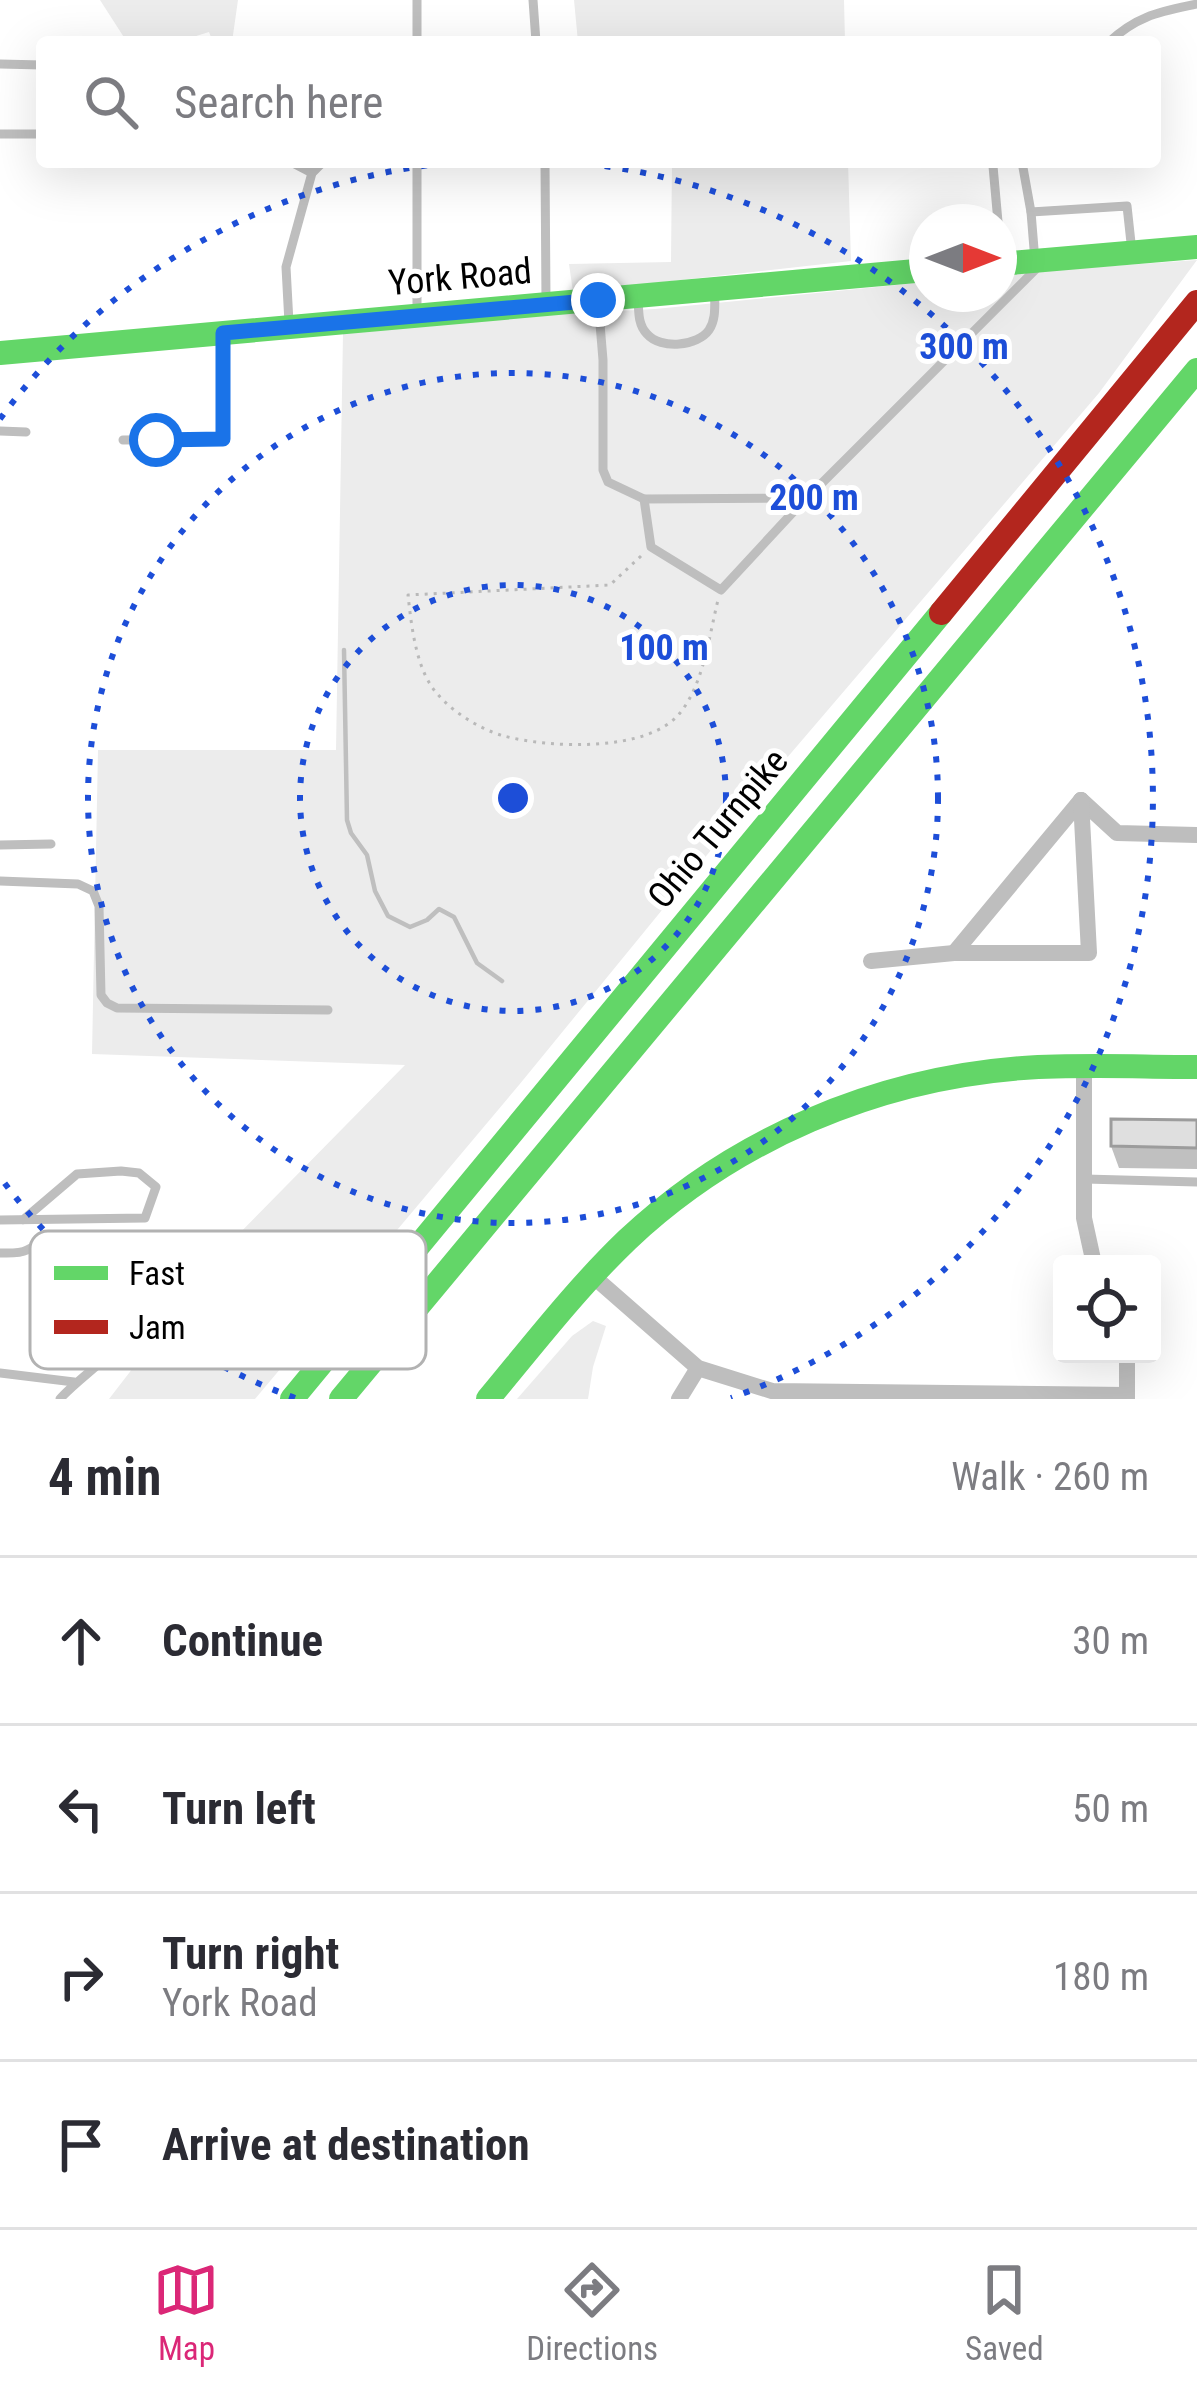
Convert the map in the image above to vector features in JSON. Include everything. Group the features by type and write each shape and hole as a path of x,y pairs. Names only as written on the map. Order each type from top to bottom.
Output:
{"main road":[{"path":"1017,262 1197,247"},
{"name":"York Road","path":"0,353 909,273"},
{"name":"Ohio Turnpike","path":"426,1237 1196,303"},
{"path":"426,1297 1197,370"},
{"path":"488,1399 626,1241 718,1169 772,1138 858,1101 998,1070 1197,1067"},
{"name":"Ohio Turnpike","path":"292,1399 317,1369"},
{"path":"341,1399 366,1369"}],"street":[{"path":"1082,800 1117,833 1197,835"},
{"path":"871,961 954,953 1088,953 1082,800"},
{"path":"954,953 1082,800"},
{"path":"1084,1067 1084,1218 1092,1255"},
{"path":"594,1277 698,1368 772,1391 1127,1397 1127,1363"},
{"path":"679,1399 698,1368"}],"lane":[{"path":"417,0 417,36"},
{"path":"532,0 535,36"},
{"path":"1115,36 1148,14 1197,4"},
{"path":"0,64 36,65"},
{"path":"0,134 36,134"},
{"path":"304,168 313,172"},
{"path":"289,327 286,267 317,168"},
{"path":"417,168 417,316"},
{"path":"545,168 546,304"},
{"path":"993,168 996,204"},
{"path":"644,499 651,547 721,590 1040,260 1023,168"},
{"path":"1031,212 1127,206 1132,252"},
{"path":"638,296 639,322 647,335 658,343 697,341 714,319 715,290"},
{"path":"598,300 603,470 608,482 644,499 808,496"},
{"path":"123,440 223,439 223,333"},
{"path":"0,431 26,432"},
{"path":"0,845 51,844"},
{"path":"0,881 78,884 93,891 99,905 101,995 118,1008 328,1010"},
{"path":"0,1220 23,1220 145,1218 156,1187 139,1173 77,1174 23,1220"},
{"path":"1085,1179 1197,1182"},
{"path":"0,1253 30,1248"},
{"path":"60,1399 93,1369"},
{"path":"0,1373 74,1382"}],"path":[{"path":"651,547 610,585 408,595 412,634 430,683 455,710 500,735 548,744 620,742 678,717 694,691 721,590"}],"shaded area":[{"path":"100,0 238,0 233,36 211,36 209,32 123,36"},
{"path":"574,0 844,0 845,36 577,36"},
{"path":"672,168 848,168 851,261 573,292 569,264 671,262"},
{"path":"1197,260 1099,393 774,773 396,1231 242,1231 405,1065 92,1054 98,750 336,750 343,333 909,284 909,312 1017,312 1017,273"},
{"path":"593,1321 606,1326 588,1399 517,1399 572,1336"},
{"path":"132,1369 280,1369 255,1399 109,1399"}],"building":[{"path":"1111,1119 1197,1120 1197,1148 1111,1146"}],"waterway":[{"path":"344,650 347,820 367,855 375,891 388,916 410,927 439,909 454,917 477,963 502,981"}],"traffic: fast":[{"path":"1017,262 1197,247"},
{"path":"0,353 909,272"},
{"path":"426,1297 1197,370"},
{"path":"426,1237 941,613"},
{"path":"488,1399 627,1240 713,1172 810,1120 914,1085 968,1074 1045,1067 1197,1067"},
{"path":"292,1399 317,1369"},
{"path":"341,1399 366,1369"}],"traffic: jam":[{"path":"941,613 1197,302"}],"route":[{"path":"156,440 223,439 223,333 598,300"}]}
